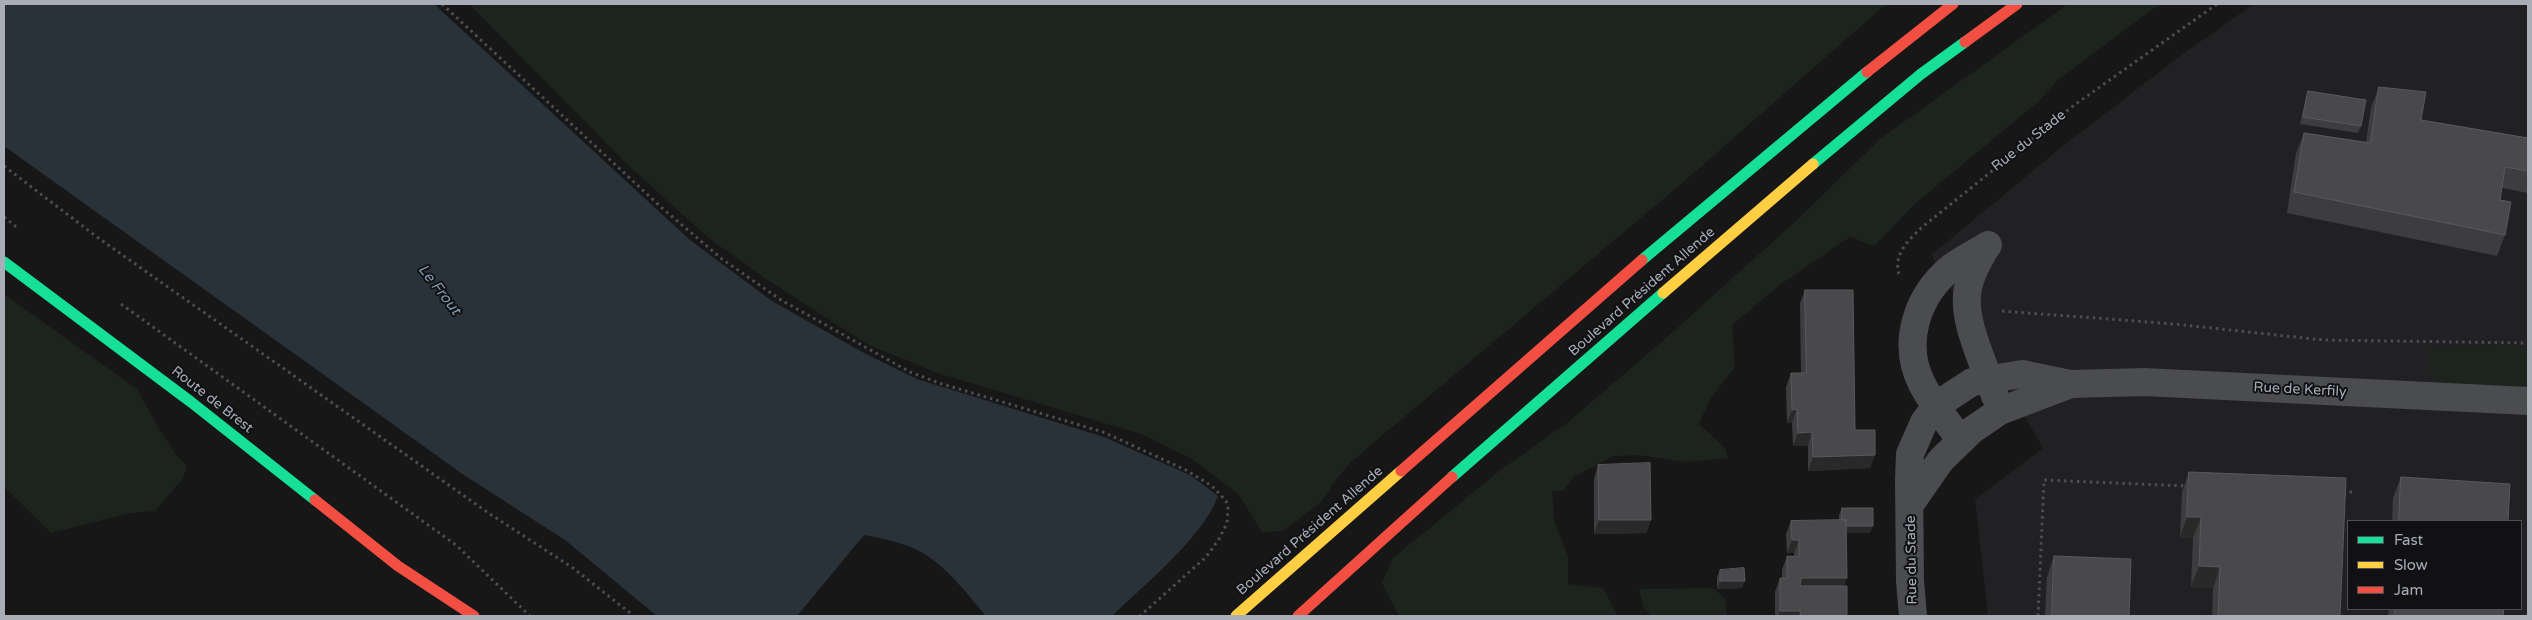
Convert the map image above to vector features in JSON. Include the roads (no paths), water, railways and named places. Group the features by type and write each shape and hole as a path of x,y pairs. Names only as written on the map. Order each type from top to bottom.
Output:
{"main road":[{"name":"Boulevard Président Allende","path":"1236,616 1705,205 1878,62 1953,4"},
{"name":"Boulevard Président Allende","path":"1298,616 1433,494 1782,190 1921,74 2017,4"},
{"name":"Route de Brest","path":"4,262 191,402 398,566 474,616"},
{"name":"Route de Brest","path":"398,566 432,602"}],"street":[{"path":"1961,441 1922,384 1914,364 1912,344 1915,322 1920,308 1933,288 1952,267 1988,245 1975,268 1968,287 1966,302 1969,325 1990,378 2000,411"},
{"name":"Rue de Kerfily","path":"1910,503 1910,454 1924,422 1937,405 1972,382 1990,378 2022,374 2071,384 2144,382 2528,402"},
{"name":"Rue de Kerfily","path":"1910,503 1941,460 1961,441 2000,411 2071,384"},
{"name":"Rue du Stade","path":"1910,503 1909,553 1913,616"}],"water":[{"name":"Le Frout","path":"4,4 434,4 690,240 772,301 864,353 917,379 1104,437 1190,475 1218,496 1211,511 1186,544 1112,616 986,616 941,566 923,553 902,544 864,535 797,616 657,616 565,540 461,473 4,146"}]}
